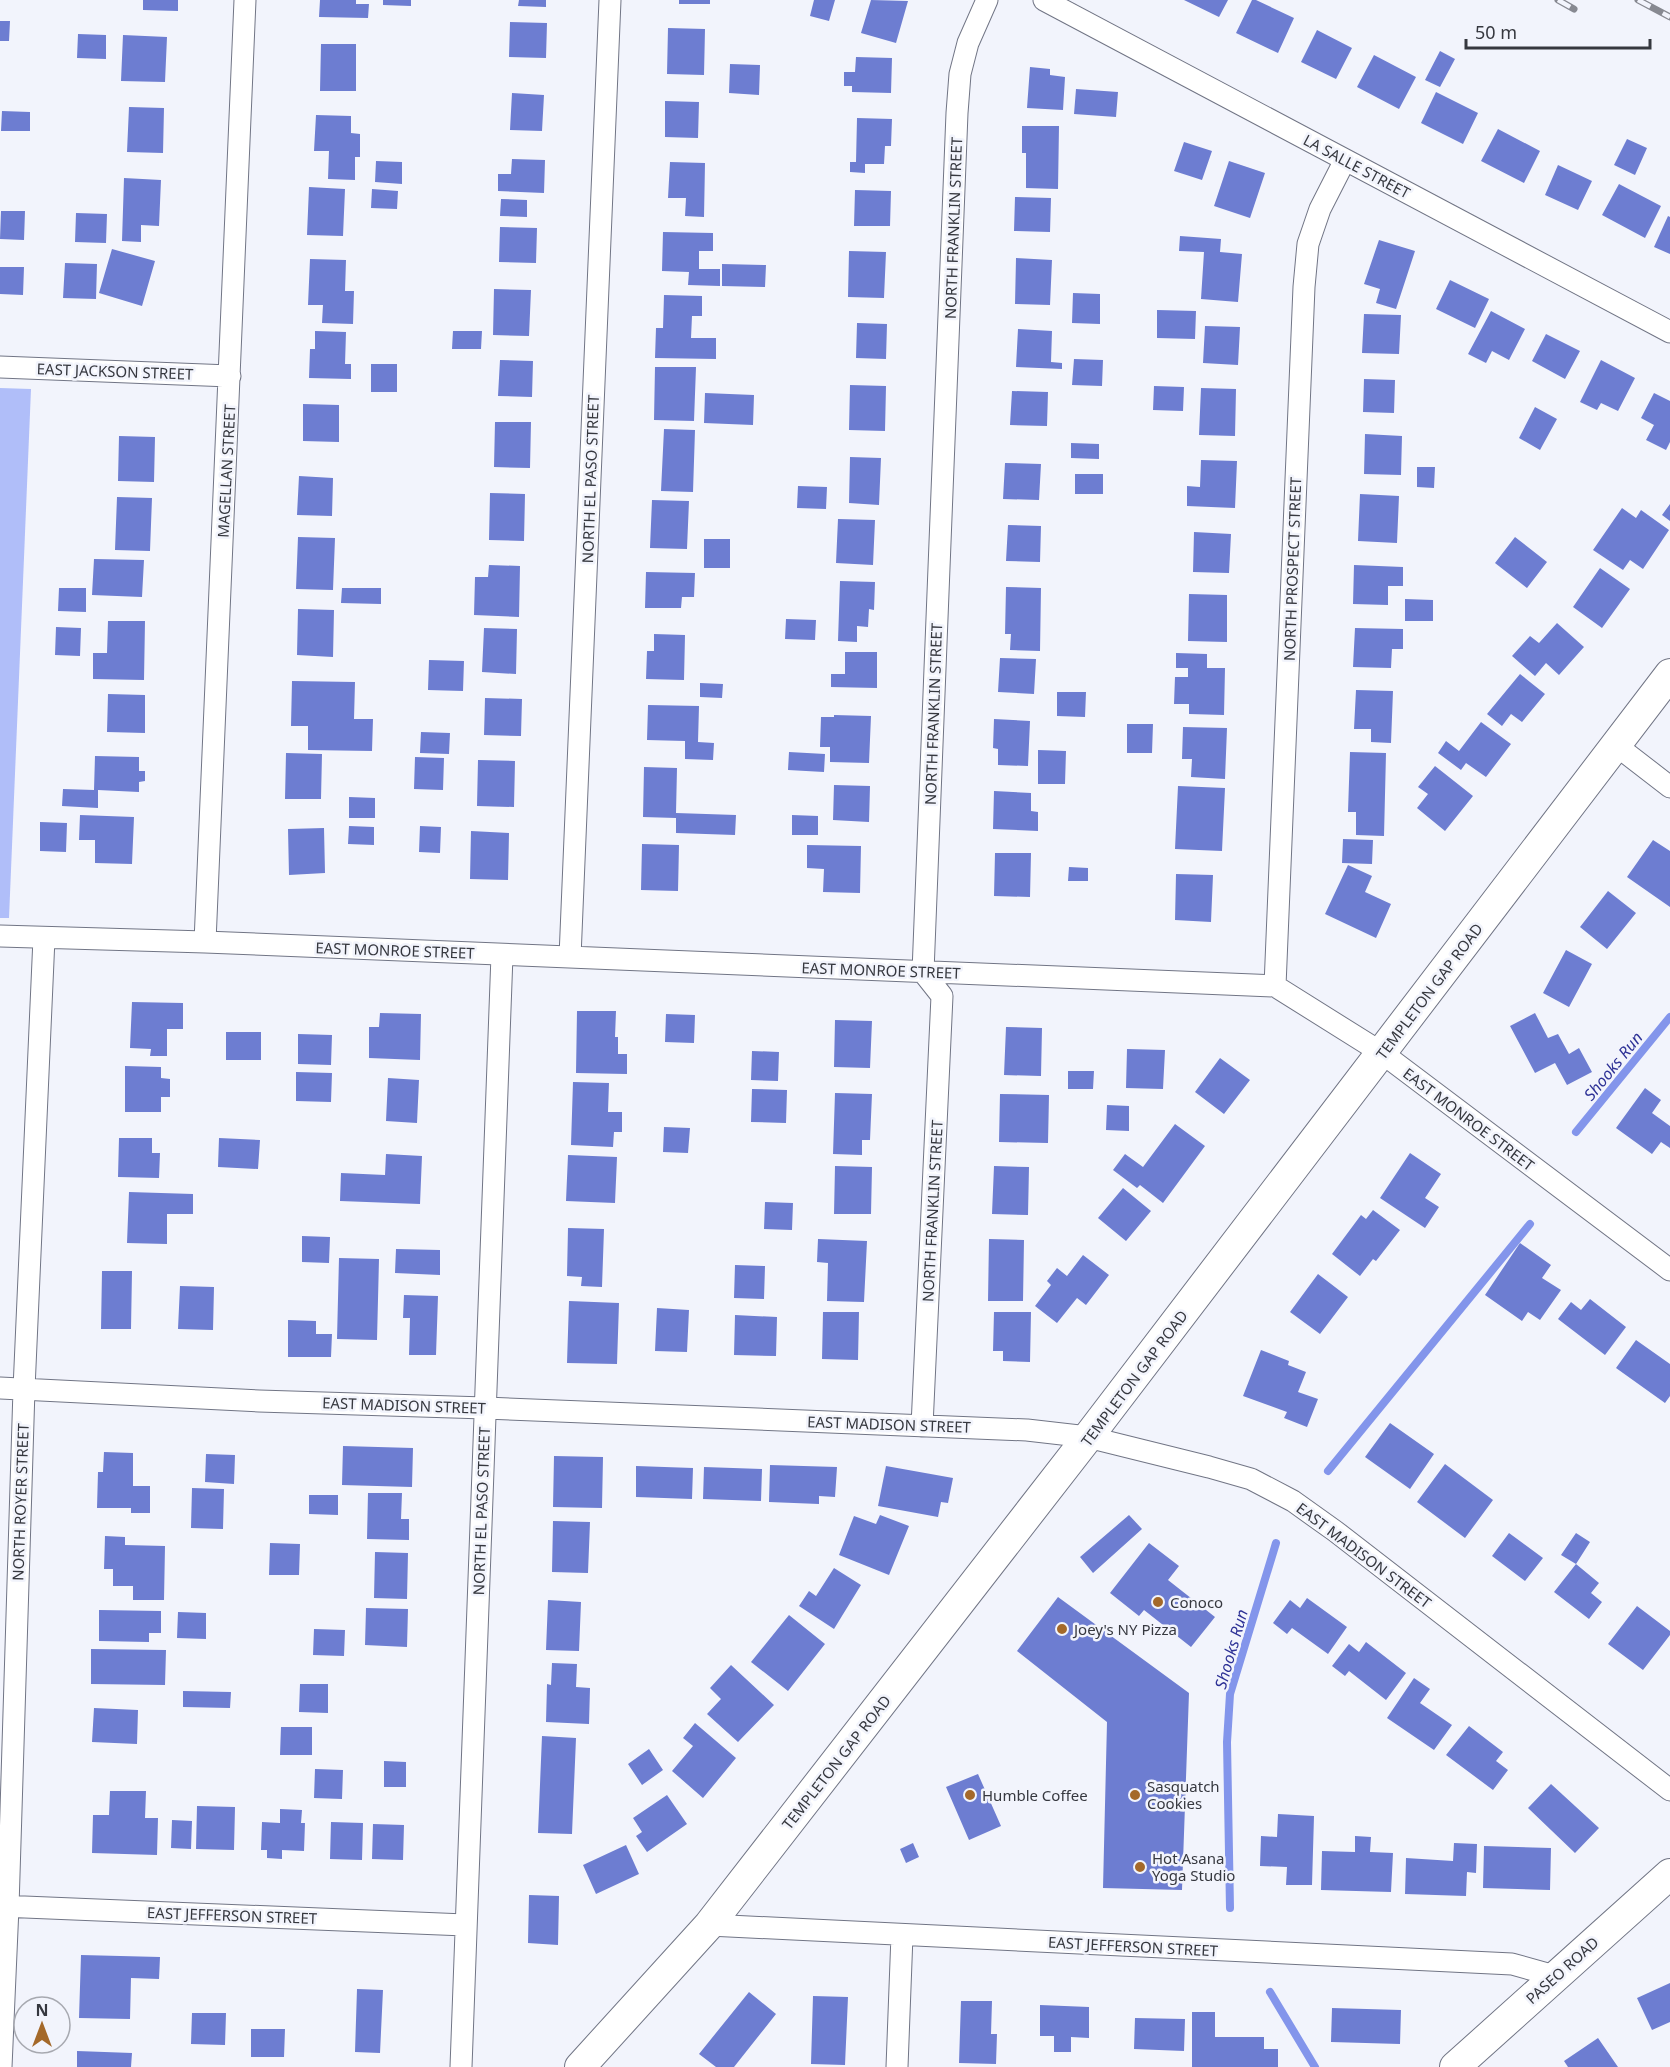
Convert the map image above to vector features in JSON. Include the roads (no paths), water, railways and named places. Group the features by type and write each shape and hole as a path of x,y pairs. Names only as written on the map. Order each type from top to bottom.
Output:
{"street":[{"name":"MAGELLAN STREET","path":"205,942 245,0"},
{"name":"NORTH EL PASO STREET","path":"570,957 610,0"},
{"name":"NORTH FRANKLIN STREET","path":"922,1426 942,996 923,972 960,74 968,43 987,0"},
{"name":"LA SALLE STREET","path":"1044,0 1670,332"},
{"name":"NORTH PROSPECT STREET","path":"1275,986 1304,287 1308,244 1320,209 1345,160"},
{"name":"EAST JACKSON STREET","path":"0,367 230,376"},
{"name":"TEMPLETON GAP ROAD","path":"580,2067 709,1925 1088,1437 1670,674"},
{"path":"1617,746 1670,787"},
{"name":"EAST MONROE STREET","path":"0,936 205,942 1275,986 1382,1053 1670,1270"},
{"name":"NORTH ROYER STREET","path":"1,2067 4,1906 44,938"},
{"name":"NORTH EL PASO STREET","path":"461,2067 502,955"},
{"name":"EAST MADISON STREET","path":"0,1388 259,1401 1044,1431 1088,1437 1251,1479 1293,1501 1670,1790"},
{"name":"PASEO ROAD","path":"1455,2067 1670,1874"},
{"name":"EAST JEFFERSON STREET","path":"4,1906 465,1925"},
{"name":"EAST JEFFERSON STREET","path":"709,1925 1512,1964 1555,1977"},
{"path":"897,2067 902,1935"}],"waterway":[{"name":"Shooks Run","path":"1576,1132 1670,1017"},
{"name":"Shooks Run","path":"1328,1471 1530,1224"},
{"name":"Shooks Run","path":"1230,1908 1227,1742 1230,1694 1276,1543"},
{"name":"Shooks Run","path":"1270,1992 1315,2067"}],"railway":[{"path":"1558,0 1574,9"},
{"path":"1638,0 1670,17"}],"place":[{"name":"Conoco","path":"1158,1602"},
{"name":"Joey's NY Pizza","path":"1062,1629"},
{"name":"Humble Coffee","path":"970,1795"},
{"name":"Sasquatch Cookies","path":"1135,1795"},
{"name":"Hot Asana Yoga Studio","path":"1140,1867"}]}
